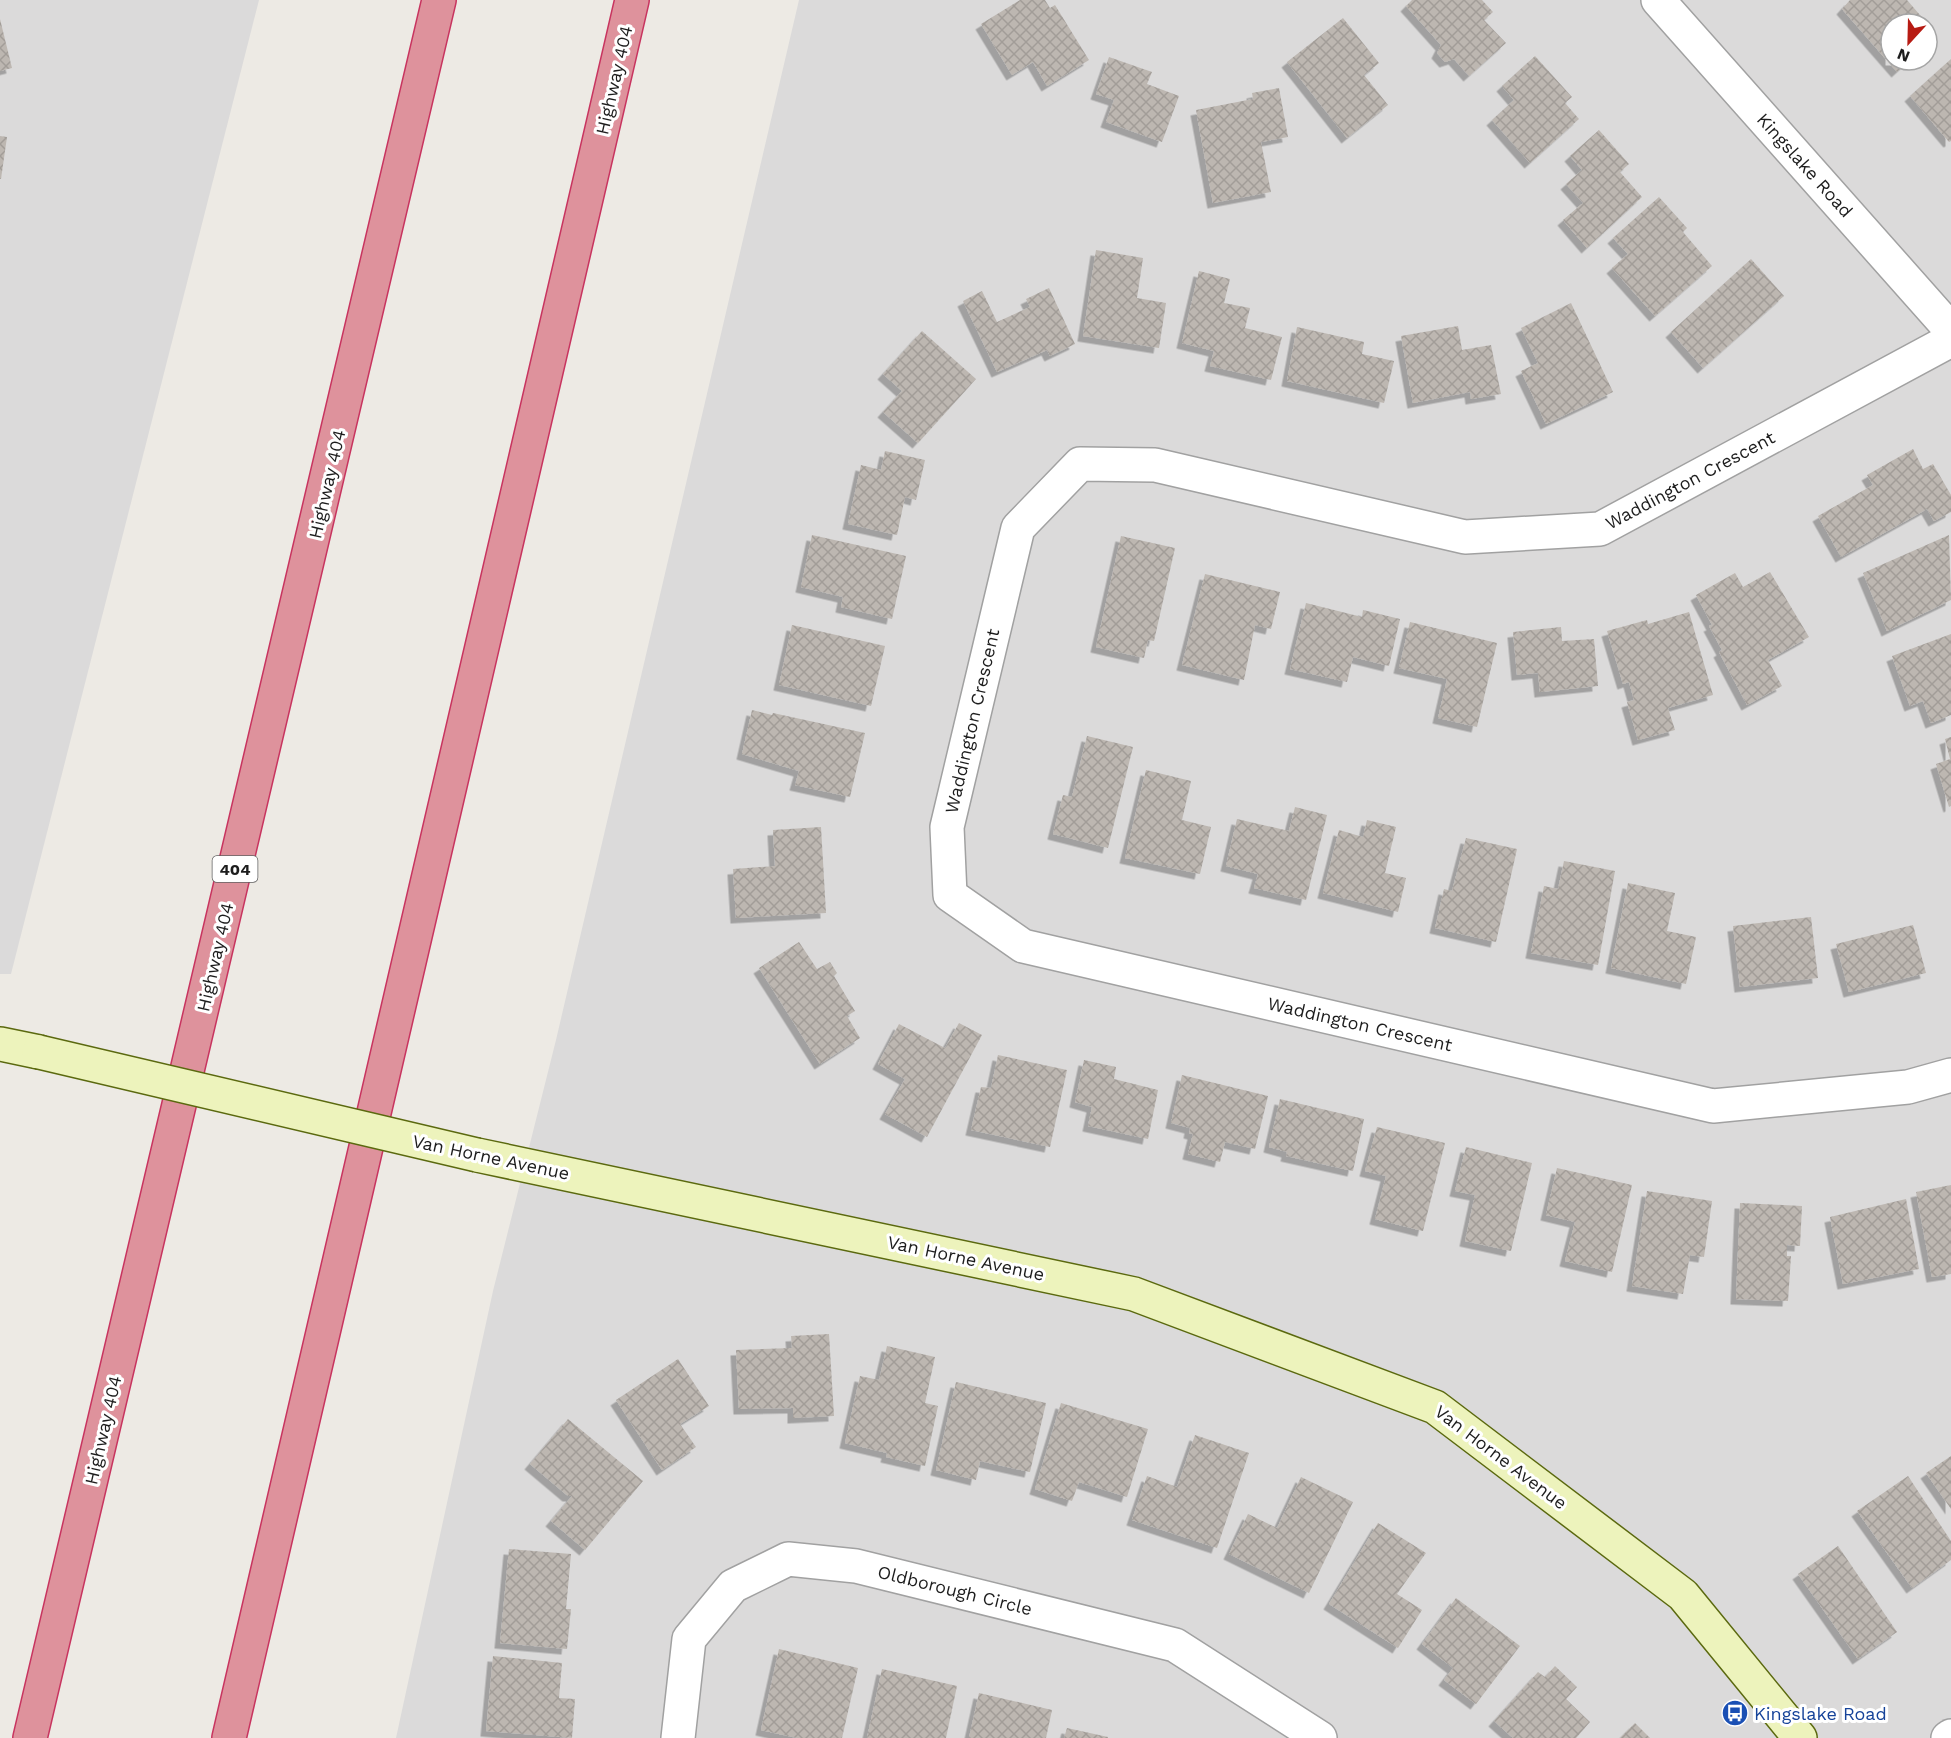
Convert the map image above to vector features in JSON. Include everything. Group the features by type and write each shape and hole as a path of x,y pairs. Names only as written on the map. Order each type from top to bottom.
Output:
{"highway":[{"name":"Highway 404","path":"30,1738 439,0"},
{"name":"Highway 404","path":"229,1738 632,0"}],"street":[{"name":"Kingslake Road","path":"1658,0 1951,330"},
{"name":"Waddington Crescent","path":"1951,340 1600,529 1465,537 1155,465 1080,464 1018,528 947,827 950,895 1023,946 1713,1106 1908,1087 1951,1075"},
{"name":"Van Horne Avenue","path":"0,1044 477,1155 1134,1293 1435,1407 1683,1595 1800,1738"},
{"name":"Oldborough Circle","path":"678,1738 689,1639 733,1586 788,1559 856,1566 1176,1645 1320,1738"}],"shaded area":[{"path":"0,0 259,0 11,974 0,974"},
{"path":"799,0 1951,0 1951,1738 396,1738 493,1291 556,1040"}],"building":[{"path":"1020,0 1045,0 1050,8 1055,5 1089,60 1047,86 1033,62 1012,75 981,24"},
{"path":"1412,0 1482,0 1493,12 1484,20 1506,43 1469,76 1454,59 1445,62 1437,53 1441,45 1406,6"},
{"path":"1850,0 1907,0 1917,12 1879,12 1879,51 1842,9"},
{"path":"1343,18 1379,63 1364,75 1388,105 1347,138 1287,62"},
{"path":"0,19 12,68 0,71"},
{"path":"1535,56 1572,97 1565,103 1579,119 1530,163 1492,120 1514,100 1502,86"},
{"path":"1109,57 1152,72 1147,84 1179,96 1162,142 1106,122 1114,100 1096,94"},
{"path":"1951,59 1951,141 1949,142 1910,96"},
{"path":"1279,88 1288,137 1261,142 1271,192 1213,203 1196,110 1253,99 1252,93"},
{"path":"1599,130 1629,164 1620,172 1642,197 1587,248 1563,220 1583,203 1566,184 1582,170 1570,156"},
{"path":"0,136 7,137 1,179 0,179"},
{"path":"1659,197 1687,228 1683,232 1712,266 1655,316 1612,268 1628,254 1613,238"},
{"path":"1096,250 1143,258 1137,298 1166,303 1159,348 1083,336"},
{"path":"1751,259 1784,296 1703,368 1671,332"},
{"path":"1199,271 1230,279 1224,303 1250,308 1245,328 1282,337 1271,380 1210,366 1214,351 1182,343"},
{"path":"1049,288 1075,344 1050,356 1047,350 997,372 963,301 982,291 997,322 1030,307 1026,299"},
{"path":"1571,303 1613,392 1546,424 1521,371 1538,363 1521,328"},
{"path":"1458,326 1462,350 1491,345 1501,394 1471,399 1470,392 1413,403 1401,336"},
{"path":"1297,327 1364,342 1362,354 1394,361 1384,403 1287,381"},
{"path":"922,331 976,379 918,443 883,412 902,391 883,374"},
{"path":"1913,449 1923,469 1933,464 1951,495 1951,512 1934,521 1927,509 1841,557 1818,516 1873,485 1867,475"},
{"path":"885,451 925,460 916,500 905,497 897,535 848,524 861,465 881,470"},
{"path":"812,535 906,556 892,619 841,607 843,597 801,587"},
{"path":"1949,535 1951,600 1887,631 1863,573"},
{"path":"1121,536 1175,548 1154,641 1148,640 1144,658 1096,647"},
{"path":"1770,572 1809,637 1768,660 1782,686 1747,705 1719,652 1722,650 1709,626 1712,625 1696,595 1735,573 1743,587"},
{"path":"1205,574 1280,592 1271,629 1255,625 1244,680 1182,665"},
{"path":"1306,603 1362,617 1363,610 1400,619 1389,666 1353,657 1347,682 1290,669"},
{"path":"1689,612 1713,695 1668,708 1675,730 1638,740 1627,702 1634,700 1629,682 1623,684 1607,631 1647,620 1648,624"},
{"path":"1410,622 1497,643 1477,727 1438,718 1447,679 1399,668"},
{"path":"792,625 885,646 871,706 779,685"},
{"path":"1561,627 1562,641 1594,639 1598,686 1540,692 1538,673 1517,675 1513,632"},
{"path":"1951,634 1951,715 1931,723 1923,701 1910,706 1892,656"},
{"path":"752,710 865,733 850,797 795,785 799,771 742,754"},
{"path":"1087,736 1133,747 1108,848 1053,834 1063,795 1072,797"},
{"path":"1951,737 1951,806 1949,807 1936,764 1950,759 1945,739"},
{"path":"1146,770 1191,781 1182,820 1211,827 1200,874 1125,858"},
{"path":"1295,807 1327,815 1306,900 1254,888 1258,874 1226,866 1237,819 1289,831"},
{"path":"1367,820 1396,827 1385,873 1406,878 1398,912 1323,893 1339,830 1363,837"},
{"path":"821,827 826,913 736,918 733,869 775,866 773,830"},
{"path":"1466,838 1517,849 1496,942 1435,928 1444,889 1452,891"},
{"path":"1564,861 1615,871 1598,965 1531,953 1544,886 1558,889"},
{"path":"1628,883 1675,893 1667,931 1696,937 1686,984 1611,968"},
{"path":"1811,917 1818,978 1740,987 1733,926"},
{"path":"1913,925 1926,973 1849,992 1836,944"},
{"path":"799,942 817,969 830,962 837,973 834,976 855,1011 847,1016 860,1038 820,1064 759,968"},
{"path":"959,1023 982,1035 927,1137 885,1114 905,1079 878,1064 899,1024 945,1048"},
{"path":"998,1055 1067,1070 1050,1147 971,1130 981,1087 991,1088"},
{"path":"1084,1060 1116,1067 1114,1079 1158,1090 1148,1139 1088,1126 1092,1107 1075,1102"},
{"path":"1182,1075 1268,1096 1255,1149 1225,1142 1220,1162 1188,1154 1193,1134 1189,1133 1190,1128 1171,1123"},
{"path":"1280,1099 1364,1119 1353,1171 1286,1156 1287,1152 1269,1147"},
{"path":"1377,1127 1445,1143 1423,1231 1375,1219 1386,1176 1365,1171"},
{"path":"1466,1147 1532,1163 1511,1251 1465,1241 1475,1195 1455,1191"},
{"path":"1557,1168 1632,1185 1612,1272 1565,1261 1575,1222 1546,1215"},
{"path":"1951,1185 1951,1274 1932,1277 1916,1192"},
{"path":"1647,1191 1712,1201 1704,1257 1690,1255 1683,1294 1632,1286"},
{"path":"1906,1199 1919,1269 1843,1284 1830,1217"},
{"path":"1740,1203 1802,1206 1800,1246 1787,1245 1787,1256 1791,1256 1788,1301 1736,1299"},
{"path":"829,1334 834,1416 793,1418 793,1408 739,1409 736,1350 792,1348 791,1336"},
{"path":"887,1346 935,1357 925,1403 938,1406 925,1466 886,1457 887,1453 845,1443 860,1376 879,1380"},
{"path":"678,1359 709,1406 680,1424 696,1447 662,1470 616,1400"},
{"path":"956,1382 1046,1403 1030,1472 980,1461 976,1480 936,1470"},
{"path":"1061,1403 1148,1429 1127,1497 1079,1482 1072,1501 1035,1489"},
{"path":"568,1419 643,1481 585,1550 551,1521 572,1496 568,1496 530,1464"},
{"path":"1195,1435 1249,1453 1217,1548 1132,1520 1147,1476 1177,1487"},
{"path":"1951,1456 1951,1509 1926,1473"},
{"path":"1908,1476 1951,1541 1951,1560 1912,1588 1857,1511"},
{"path":"1301,1477 1353,1502 1309,1593 1229,1554 1248,1514 1277,1528"},
{"path":"1378,1523 1426,1553 1397,1594 1422,1610 1398,1648 1329,1604"},
{"path":"1838,1546 1897,1632 1858,1659 1798,1574"},
{"path":"509,1549 571,1554 566,1609 571,1609 567,1649 500,1643"},
{"path":"1456,1598 1520,1646 1476,1704 1444,1680 1453,1668 1422,1644"},
{"path":"779,1649 858,1668 842,1738 797,1738 761,1730"},
{"path":"493,1656 562,1663 559,1698 575,1699 572,1738 486,1731"},
{"path":"1555,1666 1577,1687 1566,1699 1590,1722 1576,1738 1513,1738 1494,1721 1538,1672 1545,1677"},
{"path":"882,1669 957,1686 946,1738 867,1738"},
{"path":"979,1693 1052,1710 1046,1738 969,1738"},
{"path":"1635,1723 1650,1738 1620,1738"},
{"path":"1067,1728 1108,1737 1108,1738 1064,1738"}],"place":[{"name":"Kingslake Road","path":"1735,1713"}]}
